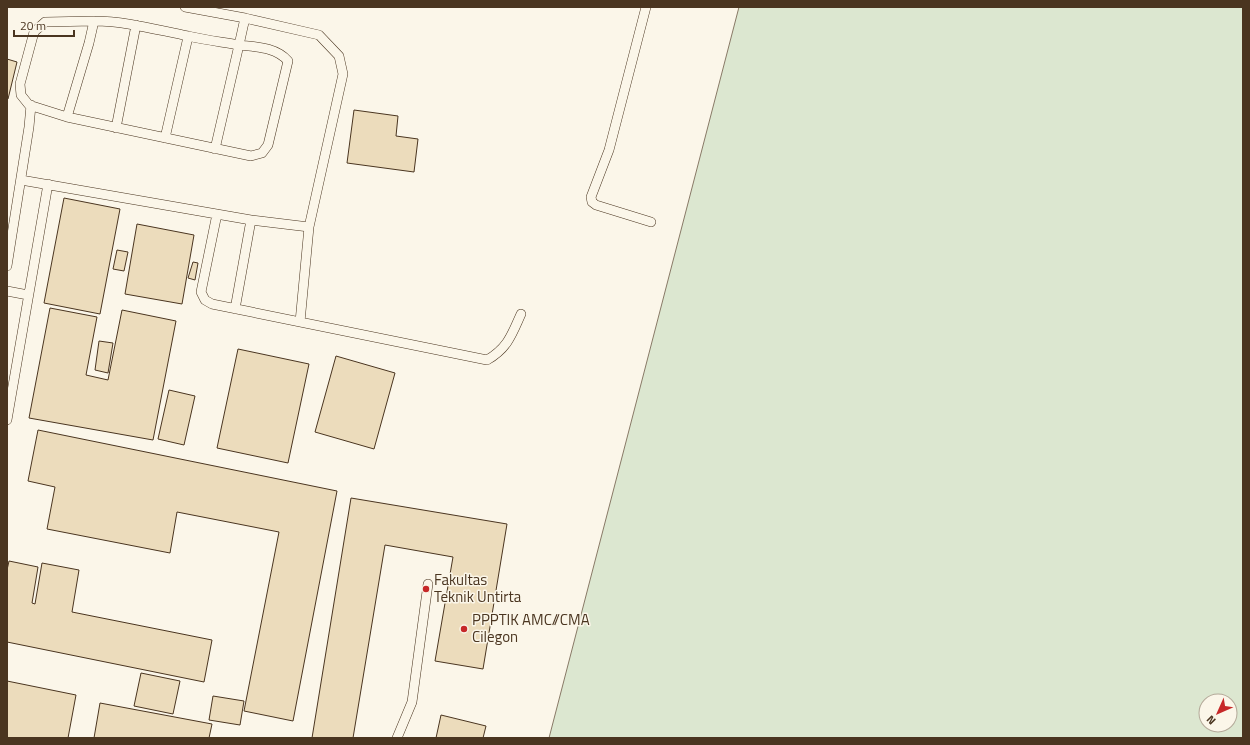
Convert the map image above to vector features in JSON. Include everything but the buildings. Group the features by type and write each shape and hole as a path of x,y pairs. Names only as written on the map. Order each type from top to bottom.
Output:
{"lane":[{"path":"185,7 245,18 319,35 339,56 343,74 309,227 300,322"},
{"path":"646,7 609,150 591,197 592,202 596,205 651,222"},
{"path":"215,149 245,18"},
{"path":"67,117 94,21"},
{"path":"108,21 136,25 188,36 269,49 283,55 288,61 268,144 262,153 251,156 67,117 31,105 21,95 20,84 34,32 45,22 108,21"},
{"path":"116,128 136,25"},
{"path":"165,138 188,36"},
{"path":"7,266 29,127 31,105"},
{"path":"20,180 250,220 309,227"},
{"path":"7,420 48,184"},
{"path":"217,214 201,292 205,300 212,304 487,360 498,354 509,341 521,314"},
{"path":"235,309 250,220"},
{"path":"7,291 28,295"},
{"path":"397,738 412,702 428,584"}],"green space":[{"path":"739,7 1243,7 1243,738 549,738"}],"place":[{"name":"Fakultas Teknik Untirta","path":"426,589"},
{"name":"PPPTIK AMC//CMA Cilegon","path":"464,629"}]}
